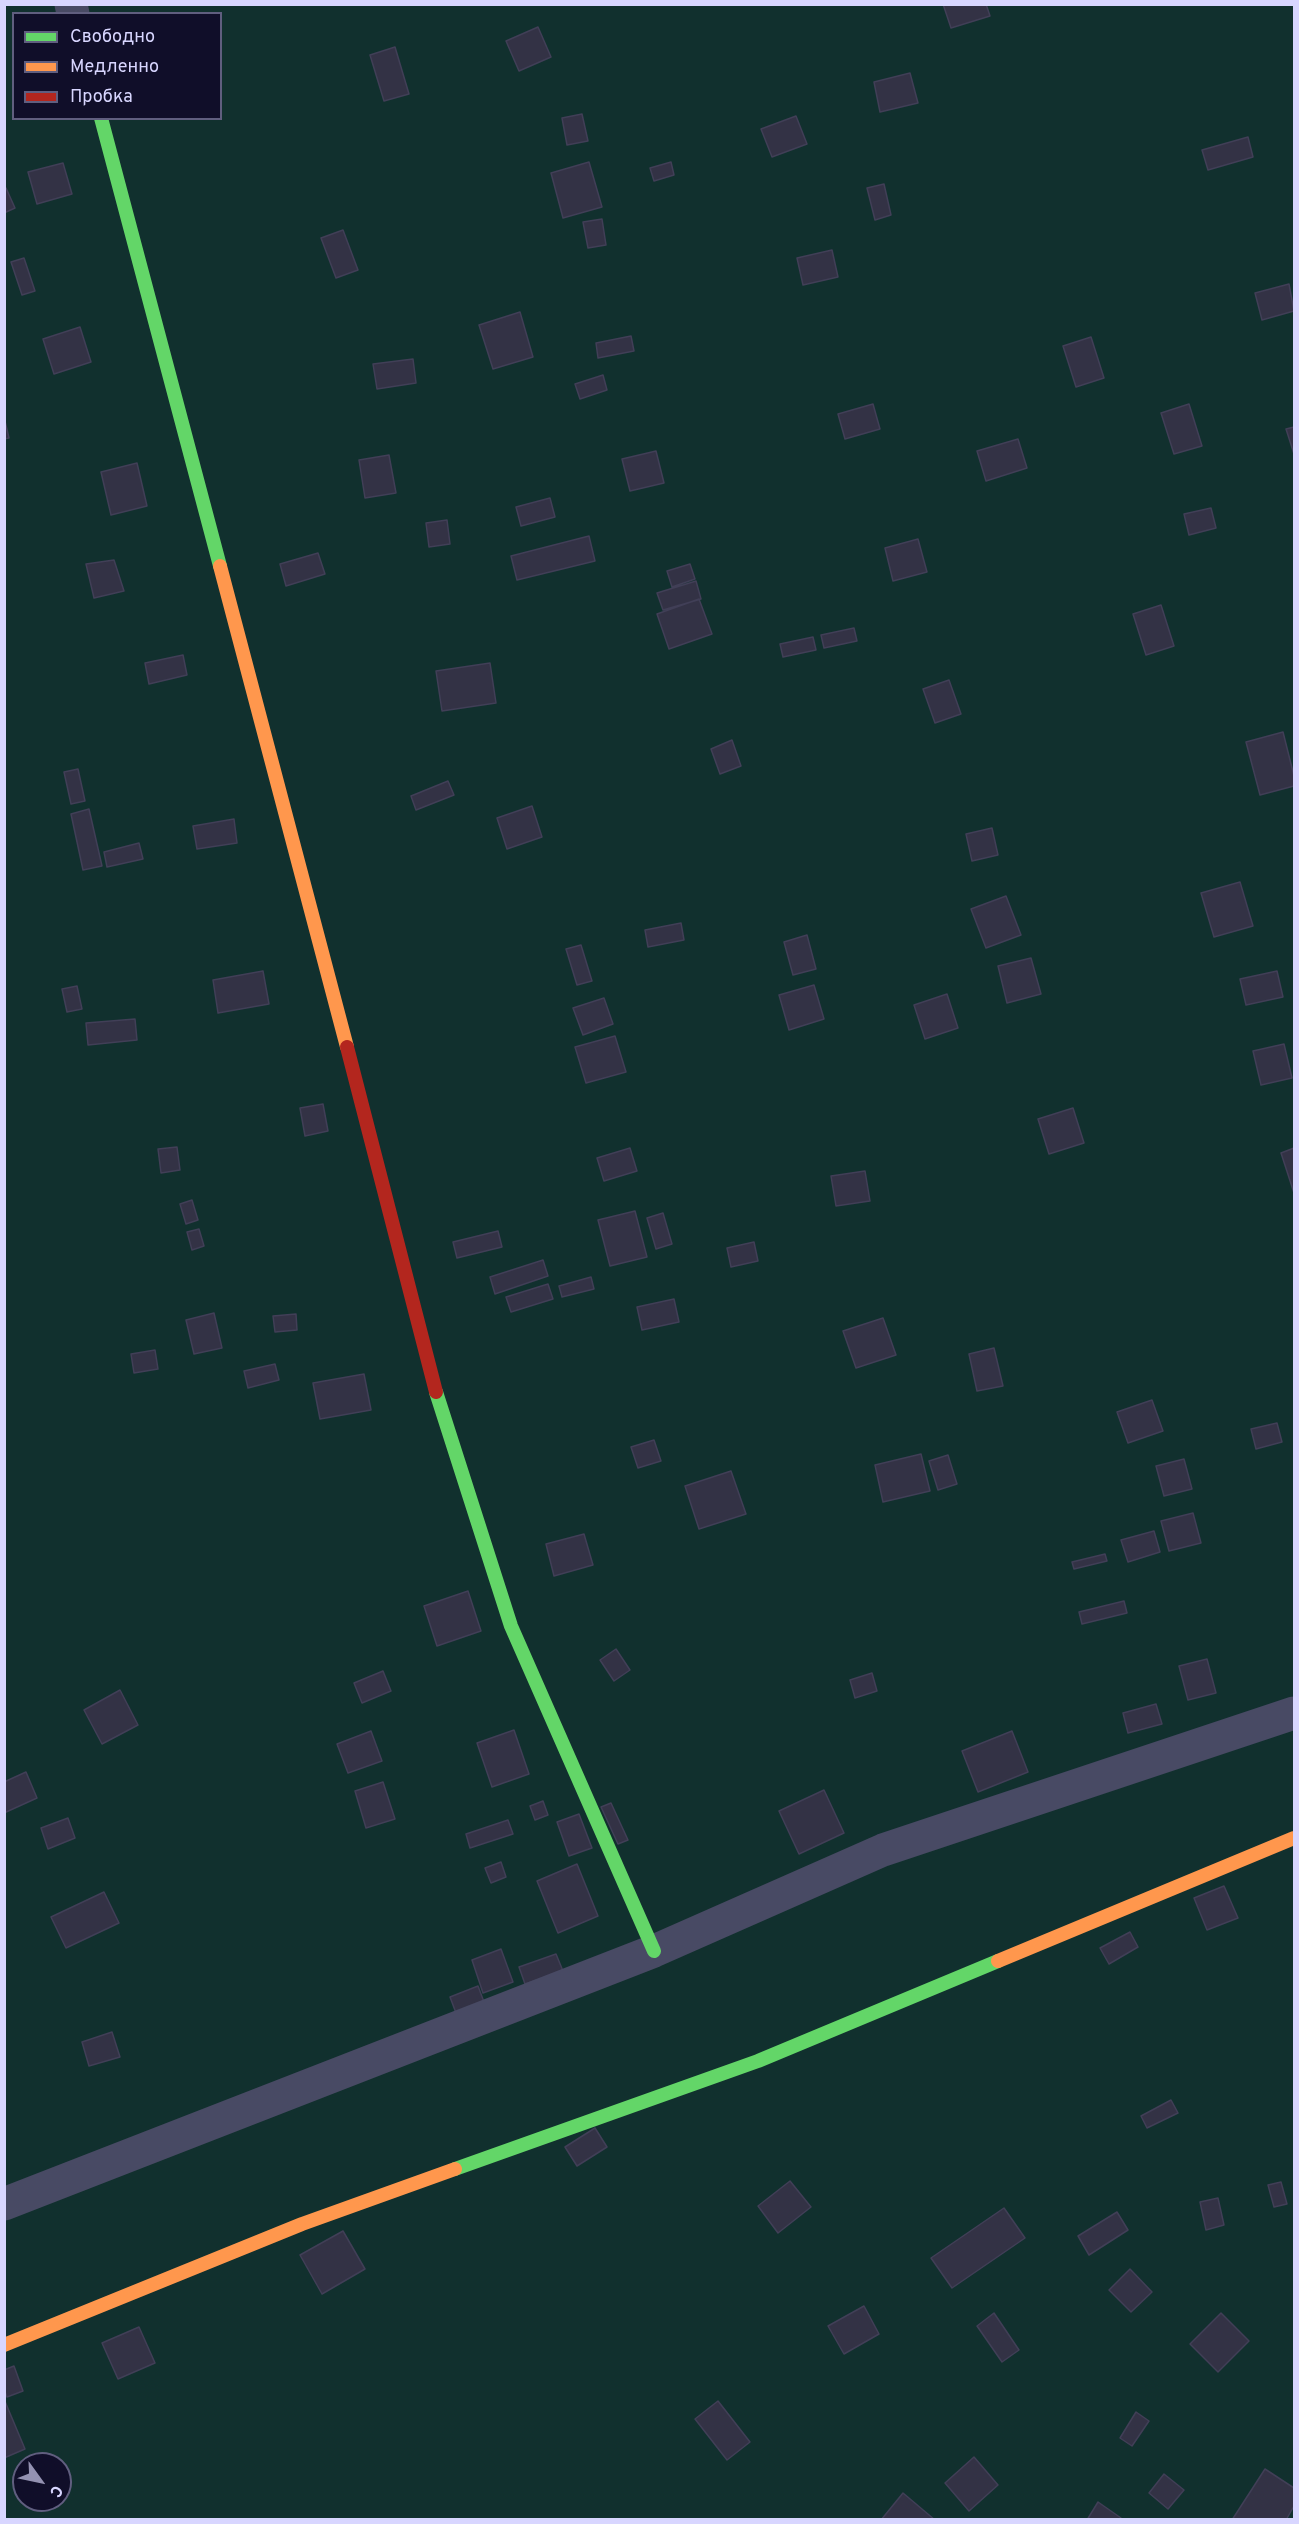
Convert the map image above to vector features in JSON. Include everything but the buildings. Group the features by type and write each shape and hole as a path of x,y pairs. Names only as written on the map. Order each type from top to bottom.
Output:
{"street":[{"path":"102,120 297,852 437,1395 511,1626 654,1951"},
{"path":"4,2204 654,1951 883,1850 1294,1713"},
{"path":"4,2345 302,2224 758,2061 1294,1838"}],"green space":[{"path":"5,5 1294,5 1294,2519 5,2519"}],"traffic: fast":[{"path":"102,120 220,566"},
{"path":"436,1392 511,1626 654,1951"},
{"path":"455,2169 758,2061 998,1961"}],"traffic: slow":[{"path":"220,566 347,1047"},
{"path":"998,1961 1294,1838"},
{"path":"4,2345 302,2224 455,2169"}],"traffic: jam":[{"path":"347,1047 436,1392"}]}
